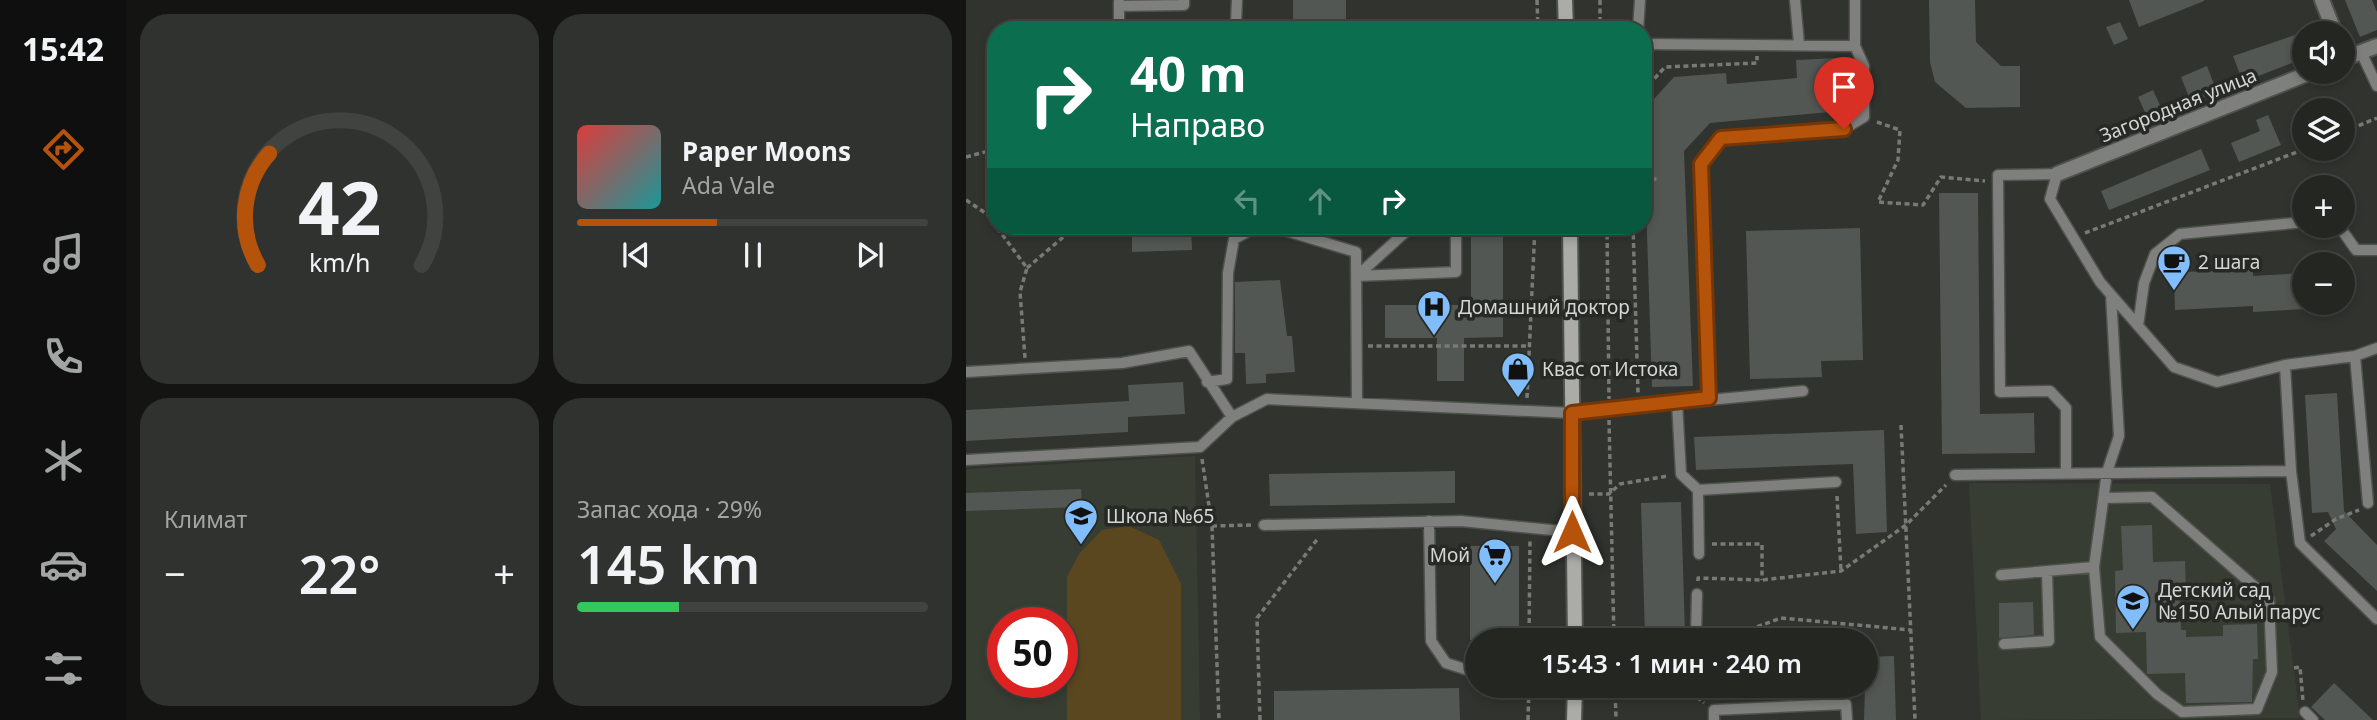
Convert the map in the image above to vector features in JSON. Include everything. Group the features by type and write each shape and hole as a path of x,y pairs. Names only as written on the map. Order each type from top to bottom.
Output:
{"main road":[{"path":"1565,0 1566,21"},
{"path":"1570,235 1575,628"},
{"path":"1574,720 1575,698"}],"street":[{"path":"2322,0 2330,21"},
{"path":"2355,54 2377,46"},
{"name":"Загородная улица","path":"2057,174 2292,80"}],"lane":[{"path":"1119,21 1119,3 1184,5 1184,0"},
{"path":"1236,21 1237,0"},
{"path":"1639,21 1640,0"},
{"path":"1795,0 1799,44"},
{"path":"1709,398 1701,164 1721,138 1844,129 1864,117 1864,66 1855,46 1855,0"},
{"path":"1652,44 1855,46"},
{"path":"2361,52 2377,86"},
{"path":"2066,473 2066,408 2050,391 2000,392 1998,175 2057,174 2050,199 2073,238 2111,294 2174,367 2217,382 2285,365 2355,356 2377,348"},
{"path":"2138,326 2144,283 2155,254 2179,234 2292,223"},
{"path":"1207,382 1227,379 1228,273 1234,239 1241,235"},
{"path":"1301,235 1356,251 1357,402"},
{"path":"1357,276 1402,235"},
{"path":"1357,276 1456,272 1456,235"},
{"path":"2348,238 2356,250 2377,250"},
{"path":"2105,498 2152,497 2269,599 2272,672 2257,709 2182,712 2157,694 2100,637 2094,567 2107,472 2119,436 2111,294"},
{"path":"966,372 1122,363 1189,351 1232,417"},
{"path":"2355,356 2368,503"},
{"path":"2285,365 2291,471 2300,543 2377,619"},
{"path":"966,460 1200,447 1232,417 1267,399 1572,413 1803,391"},
{"path":"1677,402 1681,474 1698,490 1699,549"},
{"path":"1955,475 2291,471"},
{"path":"1698,490 1836,482"},
{"path":"1429,521 1431,641 1446,663 1465,669"},
{"path":"1264,525 1461,521 1572,532"},
{"path":"2001,575 2094,567"},
{"path":"2004,644 2049,641 2047,571"},
{"path":"1695,628 1697,594"},
{"path":"1714,715 1846,704 1847,720"}],"path":[{"path":"1537,0 1538,21"},
{"path":"1600,0 1601,21"},
{"path":"1652,81 1665,67 1757,63 1757,45"},
{"path":"1864,117 1900,130 1898,160 1878,202 1923,205 1941,177 1998,183"},
{"path":"2355,127 2377,118"},
{"path":"966,157 987,151"},
{"path":"2073,238 2292,154"},
{"path":"1652,179 1657,179"},
{"path":"966,200 987,214"},
{"path":"1003,235 1027,268"},
{"path":"1026,369 1020,292 1027,268 1066,235"},
{"path":"1527,411 1535,235"},
{"path":"1607,235 1614,628"},
{"path":"1633,235 1638,406"},
{"path":"1358,346 1530,345"},
{"path":"1901,425 1915,720"},
{"path":"1200,447 1212,526 1219,720"},
{"path":"1620,484 1681,474"},
{"path":"1698,578 1762,580 1841,570 1906,525 1955,475"},
{"path":"1836,482 1841,570"},
{"path":"2300,543 2368,503"},
{"path":"1260,720 1257,618 1330,524"},
{"path":"1212,526 1264,525"},
{"path":"1529,628 1530,528"},
{"path":"1699,549 1762,544 1762,580"},
{"path":"1754,628 1781,618 1912,630"},
{"path":"2294,668 2300,667 2309,716"},
{"path":"1528,720 1529,698"},
{"path":"1615,698 1616,720"},
{"path":"1696,698 1714,715"}],"shaded area":[{"name":"Школа №65","path":"1195,456 1200,720 966,720 966,469"},
{"name":"Детский сад №150 Алый парус","path":"1969,483 2270,484 2300,718 1981,720"},
{"path":"1129,526 1159,540 1181,584 1181,720 1067,720 1067,698 1078,698 1078,607 1067,607 1067,577 1079,554 1102,530"}],"building":[{"path":"1293,0 1346,0 1346,21 1293,21"},
{"path":"1929,0 1975,0 1976,42 2001,66 2020,66 2020,107 1966,108 1935,82 1930,62"},
{"path":"2129,0 2204,0 2204,1 2139,27"},
{"path":"2345,0 2372,0 2377,12 2377,30 2360,37"},
{"path":"2120,22 2128,39 2114,45 2106,27"},
{"path":"2292,36 2292,63 2243,82 2233,56"},
{"path":"1837,58 1841,111 1710,123 1684,151 1693,386 1652,387 1647,235 1652,235 1652,101 1674,77 1726,73 1727,84 1797,78 1796,60"},
{"path":"2207,66 2217,92 2191,102 2181,77"},
{"path":"2153,90 2164,114 2149,121 2138,97"},
{"path":"2268,115 2281,145 2239,162 2231,143 2260,131 2256,120"},
{"path":"2201,149 2210,170 2109,210 2101,191"},
{"path":"1939,193 1978,193 1980,414 2034,413 2035,453 1942,454"},
{"path":"1860,228 1863,360 1821,361 1822,377 1750,379 1746,231"},
{"path":"1132,235 1191,235 1192,250 1132,252"},
{"path":"1471,235 1503,235 1503,337 1464,338 1464,381 1437,381 1437,338 1385,338 1385,305 1471,305"},
{"path":"2253,269 2253,276 2292,274 2292,310 2253,312 2253,306 2175,310 2174,277 2183,277 2183,272"},
{"path":"1280,280 1287,336 1292,336 1295,372 1266,374 1266,383 1246,384 1245,353 1235,353 1235,282"},
{"path":"1183,382 1185,414 1128,417 1128,432 966,441 966,410 1129,401 1128,385"},
{"path":"2337,393 2344,511 2377,545 2377,591 2324,541 2336,529 2328,512 2312,513 2305,395"},
{"path":"1884,430 1887,532 1856,534 1853,464 1696,470 1694,437"},
{"path":"1455,471 1455,503 1270,506 1269,474"},
{"path":"1081,489 1082,507 966,511 966,493"},
{"path":"1681,502 1685,628 1645,628 1641,503"},
{"path":"2152,525 2153,562 2185,561 2186,597 2180,597 2181,630 2186,630 2186,637 2223,636 2223,625 2257,624 2258,659 2253,659 2252,702 2186,703 2185,673 2147,674 2146,632 2116,633 2115,571 2123,570 2121,526"},
{"name":"Мой","path":"1470,546 1519,546 1519,628 1470,628"},
{"path":"2033,602 2034,635 1999,638 1999,603"},
{"path":"1894,656 1896,720 1864,720 1865,698 1878,698 1878,657"},
{"path":"2334,683 2373,720 2325,720 2311,707"},
{"path":"1459,688 1460,720 1274,720 1274,691"}],"place":[{"name":"2 шага","path":"2174,292"},
{"name":"Домашний доктор","path":"1434,337"},
{"name":"Квас от Истока","path":"1518,399"},
{"name":"Школа №65","path":"1081,546"},
{"name":"Мой","path":"1495,585"},
{"name":"Детский сад №150 Алый парус","path":"2133,631"}],"route":[{"path":"1572,532 1572,413 1709,398 1701,164 1721,138 1844,129"}]}
